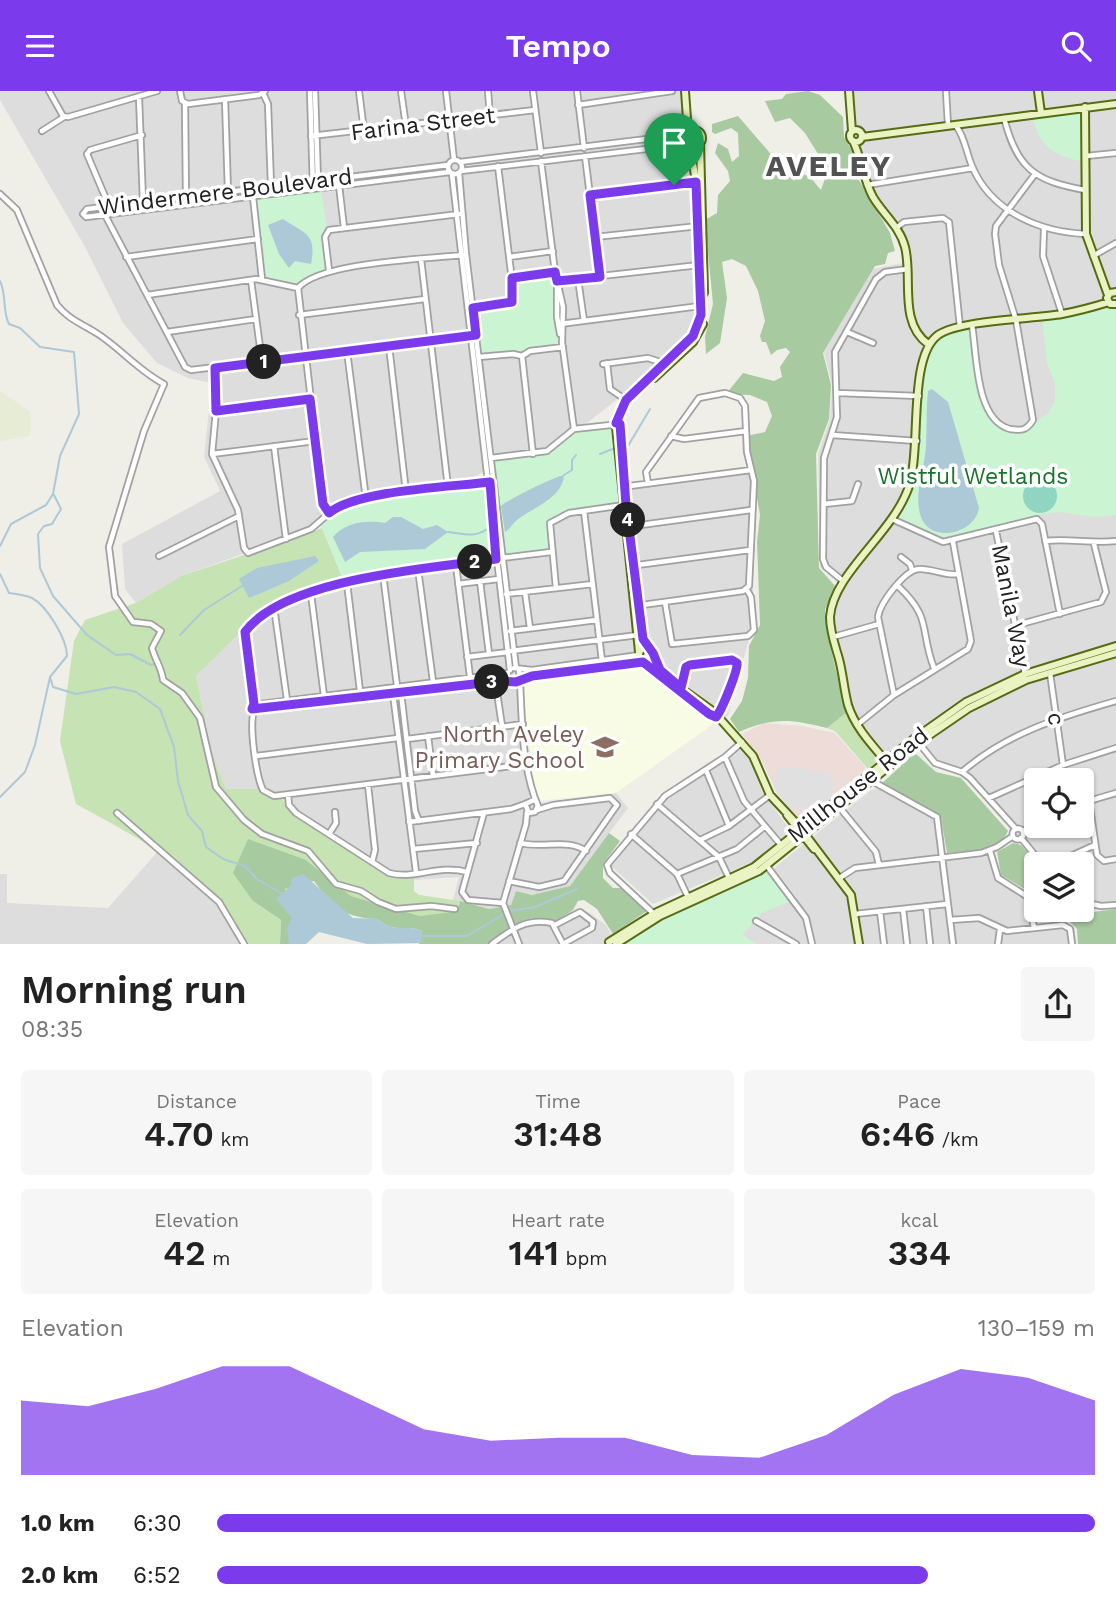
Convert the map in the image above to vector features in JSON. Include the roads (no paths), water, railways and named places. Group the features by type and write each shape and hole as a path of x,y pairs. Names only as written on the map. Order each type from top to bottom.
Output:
{"street":[{"path":"49,91 64,117"},
{"path":"42,131 64,117 157,91"},
{"path":"180,91 185,104 186,197"},
{"path":"312,91 316,188"},
{"path":"359,91 364,131"},
{"path":"401,91 406,126"},
{"path":"446,91 449,121 460,172 464,254 492,482 499,579 513,670 511,681 519,696"},
{"path":"488,91 490,116"},
{"path":"533,91 541,153"},
{"path":"577,91 584,148"},
{"path":"578,105 672,91"},
{"path":"618,424 636,396 699,334 704,316 699,181 701,136 696,131 687,91"},
{"path":"687,91 687,134 699,181"},
{"path":"849,91 867,184 896,227 904,244 908,269 908,302 913,324 928,344"},
{"path":"946,91 952,124 964,141 973,168 990,194 1008,210 1044,229 1086,234"},
{"path":"1038,91 1041,113"},
{"path":"185,104 264,92 268,104 271,186"},
{"path":"139,97 143,202"},
{"path":"225,99 228,192"},
{"path":"857,135 1116,104"},
{"path":"888,764 857,725 849,706 832,637 830,617 834,599 843,582 894,520 910,483 917,441 921,361 928,344 940,333 960,327 1062,314 1113,299 1086,234 1085,107"},
{"name":"Farina Street","path":"314,136 535,110"},
{"path":"1004,118 1010,141 1020,161 1051,184 1085,190"},
{"path":"964,141 965,122"},
{"path":"461,214 448,165 457,161 584,148 696,131"},
{"path":"109,206 87,154 90,150 142,135"},
{"path":"460,172 700,143"},
{"path":"1086,156 1116,153"},
{"path":"585,156 600,277"},
{"path":"541,161 574,429"},
{"name":"Windermere Boulevard","path":"448,165 109,206 87,209 83,214 86,217 105,215 460,172"},
{"path":"471,308 512,302 512,278 498,166"},
{"path":"867,184 973,168"},
{"path":"972,325 984,404 992,417 1004,427 1019,431 1028,428 1033,420 1016,320 999,265 995,234 996,226 1035,174"},
{"path":"590,195 699,181"},
{"path":"339,185 344,228"},
{"path":"0,194 17,210 57,305 65,314 97,333 144,373 164,384 144,432 109,547 115,596 132,622 150,624 161,631 152,648 155,660 162,670 163,680 182,692 200,718 216,787 244,820 262,834 308,851 336,884 361,891 396,909 431,906 455,909"},
{"path":"253,197 262,279"},
{"path":"329,271 325,233 344,228 461,214"},
{"path":"105,215 125,257 188,369 215,368 474,335"},
{"path":"896,227 904,222 943,218 949,222 960,327"},
{"path":"595,237 700,226"},
{"path":"1044,229 1043,256 1062,314"},
{"path":"125,257 258,239"},
{"path":"1093,256 1116,243"},
{"path":"509,257 553,251"},
{"path":"147,295 262,279 298,288 329,271 464,254"},
{"path":"421,259 448,487"},
{"path":"557,282 701,265"},
{"path":"680,690 665,677 642,634 624,505 618,424 626,400 693,336 698,327 701,265"},
{"path":"843,582 825,567 823,559 824,458 837,417 838,393 834,363 847,332 876,279 886,272 908,269"},
{"path":"512,278 555,272"},
{"path":"578,279 584,321"},
{"path":"251,280 262,362"},
{"path":"298,288 299,315 323,504 329,513"},
{"path":"299,315 425,299"},
{"path":"561,323 700,306"},
{"path":"167,332 256,319"},
{"path":"847,332 873,343"},
{"path":"522,356 530,351 563,345"},
{"path":"389,346 406,492"},
{"path":"347,351 366,499"},
{"path":"477,358 513,353 522,356"},
{"path":"522,356 533,454"},
{"path":"626,400 610,389 605,364 649,358 663,363"},
{"path":"215,368 216,411 212,454 239,516 244,550 252,552 311,529 329,513 347,503 406,492 492,482"},
{"path":"648,483 646,472 699,398 725,393 737,395 745,406 746,432 754,481 750,583 747,590"},
{"path":"838,393 920,396"},
{"path":"216,411 310,399"},
{"path":"489,458 533,454 551,449 574,429 618,424"},
{"path":"671,436 684,439 746,432"},
{"path":"832,435 917,441"},
{"path":"212,454 315,441"},
{"path":"274,446 286,539"},
{"path":"623,487 751,470"},
{"path":"824,504 852,501 858,484"},
{"path":"556,588 550,523 562,515 624,505"},
{"path":"627,526 751,510"},
{"path":"583,511 602,661"},
{"path":"159,557 239,516"},
{"path":"894,520 933,540 953,542 1037,519 1042,524 1060,614"},
{"name":"Manila Way","path":"996,531 1026,677"},
{"path":"1045,541 1094,544 1116,541"},
{"path":"857,725 894,695 968,649 971,641 953,542"},
{"path":"1014,627 1101,602 1105,597 1094,544"},
{"path":"632,566 750,550"},
{"path":"527,764 274,796 263,790 256,756 251,722 254,707 245,632 274,607 347,583 383,574 551,552"},
{"path":"901,557 911,564 912,571"},
{"path":"499,559 506,594 509,651"},
{"path":"456,565 471,685"},
{"path":"418,569 434,689"},
{"path":"894,695 879,624 879,609 912,571 921,569 949,576 958,574"},
{"path":"383,574 397,686 398,738 416,872"},
{"path":"458,584 499,579"},
{"path":"480,582 489,655"},
{"path":"347,583 360,691"},
{"path":"506,594 593,584"},
{"path":"898,586 917,604 922,614 934,668"},
{"path":"637,605 747,590"},
{"path":"665,601 672,644 748,636 754,630 751,597 747,590"},
{"path":"525,592 530,628"},
{"path":"310,594 324,696"},
{"path":"637,605 639,653 645,662 717,717 753,756 770,795 851,895 858,943"},
{"path":"274,607 287,701"},
{"path":"510,631 597,620"},
{"path":"832,637 879,624"},
{"path":"467,657 639,635"},
{"name":"Millhouse Road","path":"601,944 612,943 660,916 766,866 888,764 967,705 1026,677 1116,646"},
{"path":"254,707 471,685 513,670 602,661 639,653 648,648"},
{"name":"Millhouse Road","path":"1026,677 1116,653"},
{"path":"254,707 470,678 520,680 645,662 653,657"},
{"path":"680,690 686,667 734,661 738,669 727,688 724,706 717,717"},
{"path":"513,670 520,680 519,696 527,764 536,811"},
{"name":"c","path":"1049,673 1063,765"},
{"path":"495,678 502,726"},
{"path":"397,694 407,739 419,821"},
{"path":"962,772 983,754 1005,741 1056,719 1116,701"},
{"path":"407,739 523,724"},
{"path":"428,737 433,776"},
{"path":"256,756 398,738"},
{"path":"917,741 935,763 962,772 1016,828 1023,831 1021,838"},
{"path":"654,914 608,870 607,865 665,796 725,757 742,742"},
{"path":"989,798 1063,765 1116,748"},
{"path":"725,757 744,801 781,846"},
{"name":"Millhouse Road","path":"612,943 654,914 754,867 840,808 888,764"},
{"path":"706,770 729,826"},
{"path":"872,781 879,788 934,814 953,944"},
{"path":"519,944 504,905 526,824 530,783"},
{"path":"368,785 375,850 372,862"},
{"path":"1094,799 1116,793"},
{"path":"288,795 291,809 393,874 446,867 467,872"},
{"path":"700,840 729,826 770,795"},
{"path":"509,881 532,887 560,883 570,876 616,811 617,801 610,798 553,805 536,811 526,824"},
{"path":"409,822 526,807 536,801 553,805"},
{"path":"657,804 719,856 729,879"},
{"path":"526,807 536,811"},
{"path":"840,808 876,852 879,865"},
{"path":"328,834 336,823 335,812"},
{"path":"117,813 219,902 244,944"},
{"path":"484,813 462,892 468,900 504,905"},
{"path":"677,874 737,849 764,827"},
{"path":"838,879 855,868 990,851 1013,836 1016,828"},
{"path":"631,834 677,874 688,897"},
{"path":"1013,836 1021,838 1032,852"},
{"path":"1094,838 1100,859 1116,859"},
{"path":"413,849 477,843"},
{"path":"520,843 541,847 573,843 586,851"},
{"path":"1080,852 1095,845"},
{"path":"990,851 998,878 1028,897 1034,928"},
{"path":"766,866 806,918 812,944"},
{"path":"855,914 947,904"},
{"path":"1094,905 1116,905"},
{"path":"926,906 930,944"},
{"path":"903,909 907,944"},
{"path":"880,911 884,944"},
{"path":"492,944 512,929 533,921 555,925 580,912 592,919 592,928 563,944 555,925"},
{"path":"950,919 972,917 1000,929 1014,931 1067,926 1072,944"},
{"path":"756,921 796,944"},
{"path":"998,944 1000,929"}],"water":[{"path":"283,219 308,235 312,246 311,264 295,261 289,268 279,254 268,225"},
{"path":"932,389 948,402 979,508 970,524 962,529 943,533 926,525 921,517 918,500 926,446 928,391"},
{"path":"564,475 553,496 517,520 505,532 501,506"},
{"path":"393,517 401,517 423,529 437,525 448,532 425,549 360,552 345,562 333,537 338,532 357,523 385,523"},
{"path":"315,556 319,561 289,581 249,598 239,579 257,568"},
{"path":"303,874 353,918 377,919 390,927 422,931 421,943 367,944 319,932 306,944 289,944 287,928 292,918 276,899 291,885 292,878"}],"waterway":[{"path":"0,281 9,324 20,328 40,347 74,352 79,414 60,456 53,494 46,505 11,524 0,546"},
{"path":"620,447 628,446 650,409"},
{"path":"600,454 615,448"},
{"path":"564,475 572,470 572,460 576,455"},
{"path":"54,495 61,509 52,524 44,526 38,534 40,568 53,596 87,635 116,655 130,654 151,665 160,663"},
{"path":"448,532 476,534 491,526"},
{"path":"0,574 9,593 32,598 50,615 60,632 67,656 50,677 35,745 25,772 0,797"},
{"path":"180,635 204,610 242,586"},
{"path":"50,677 53,687 76,694 114,687 136,692 160,709 174,747 178,781 188,815 202,831 206,847 223,859 245,866 257,879 281,893"},
{"path":"509,911 535,907 577,889"},
{"path":"423,936 467,936 504,914"}],"place":[{"name":"North Aveley Primary School","path":"605,747"}],"district":[{"name":"AVELEY","path":"829,165"}],"park label":[{"name":"Wistful Wetlands","path":"973,476"}]}
